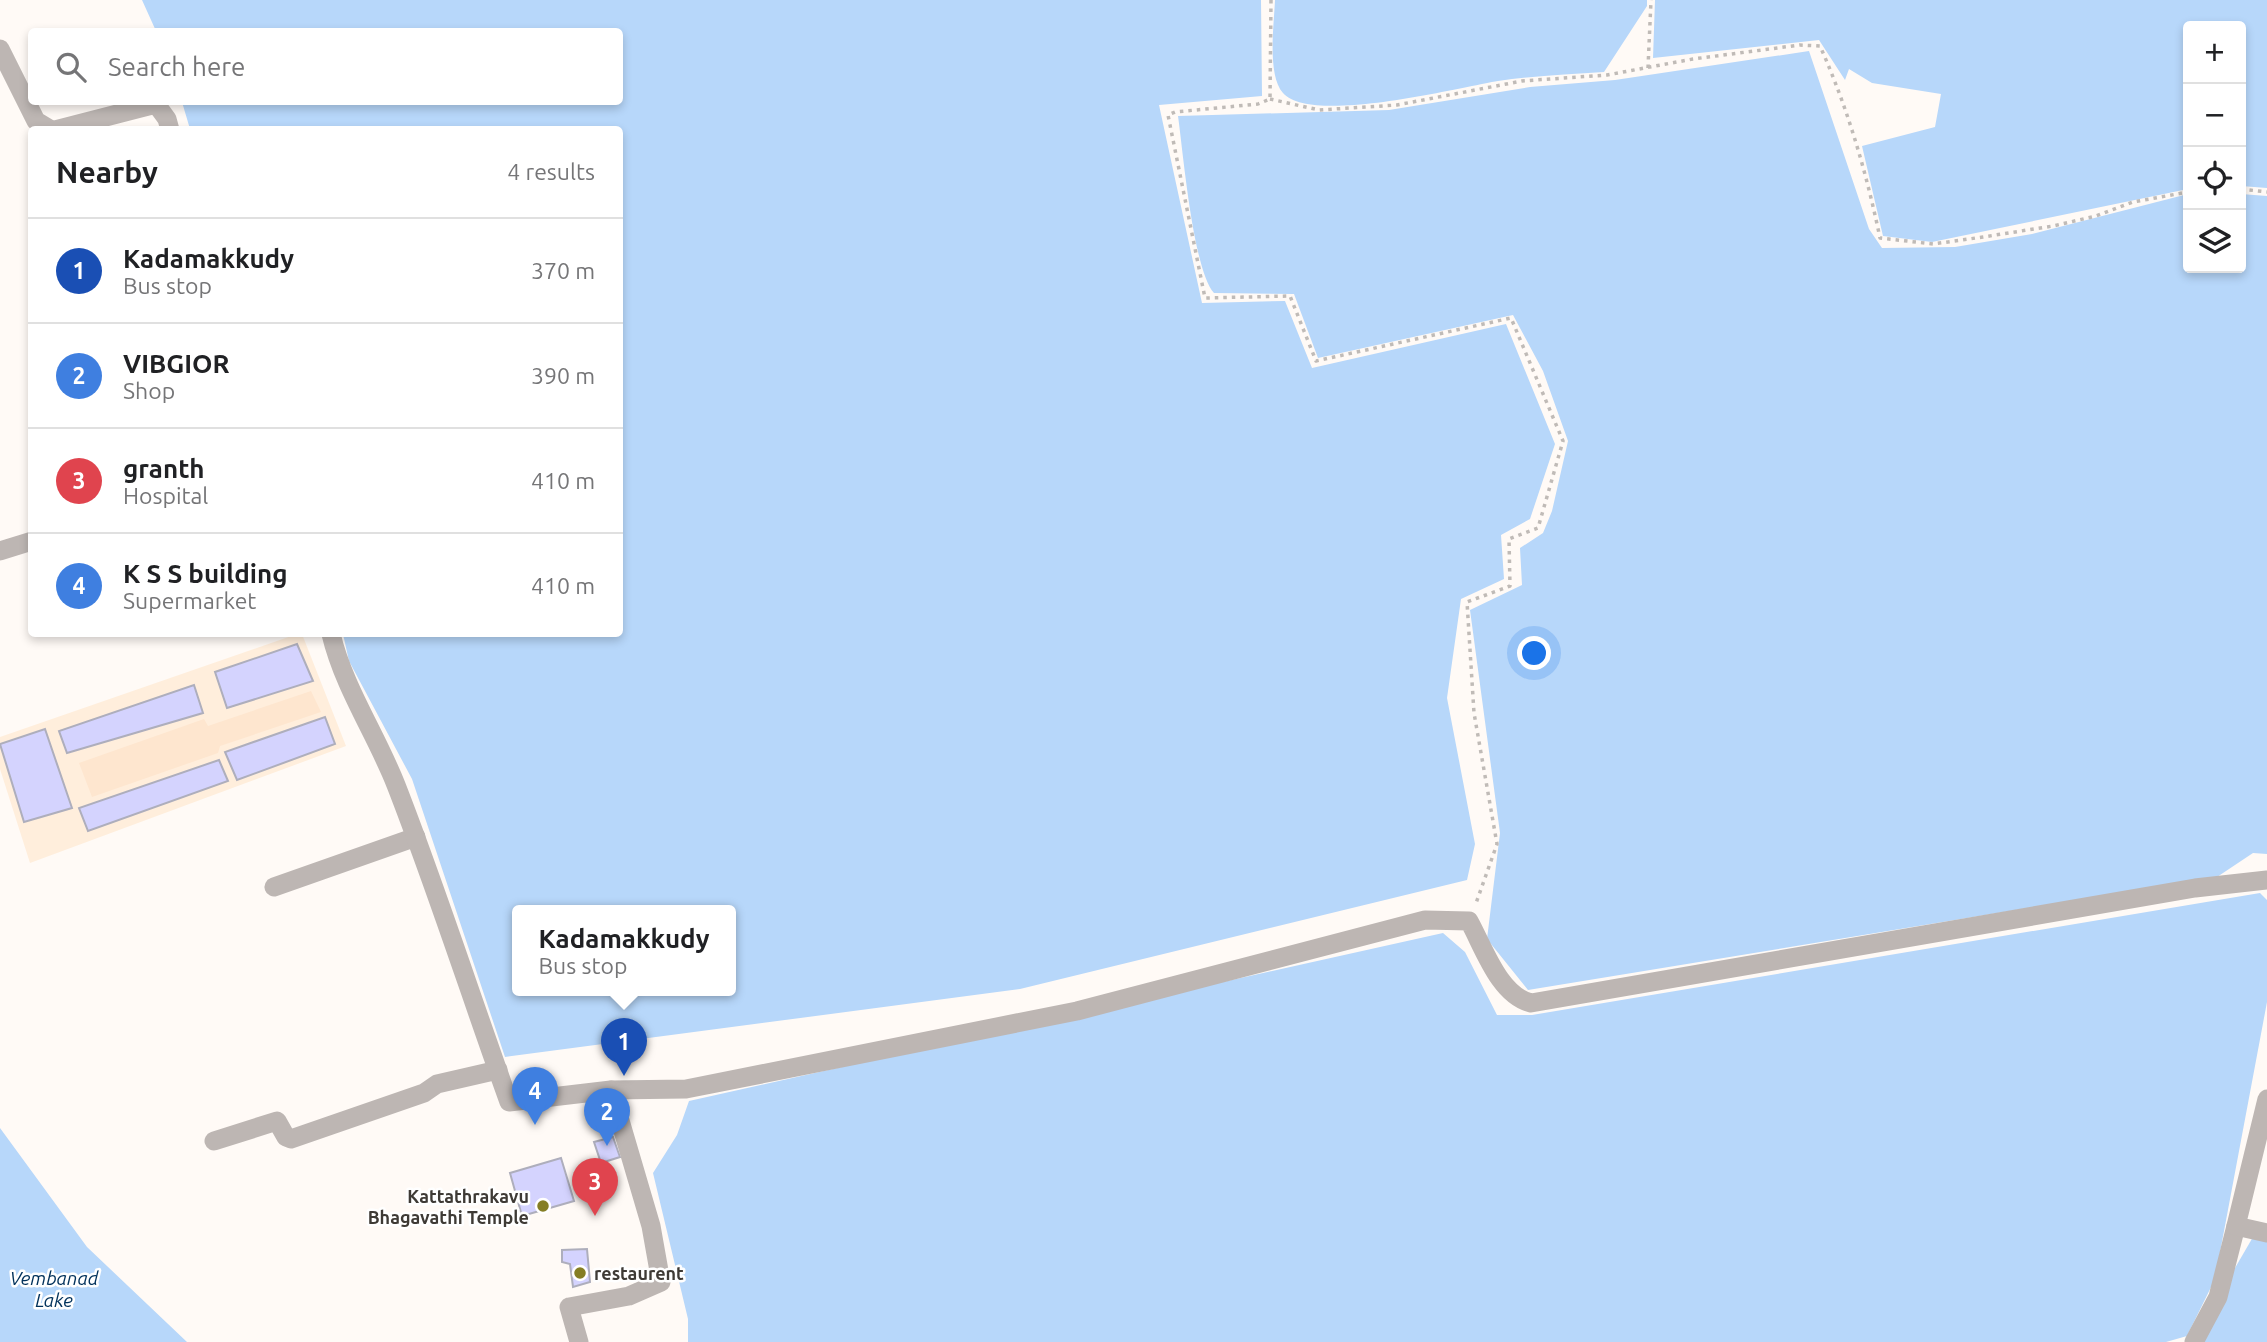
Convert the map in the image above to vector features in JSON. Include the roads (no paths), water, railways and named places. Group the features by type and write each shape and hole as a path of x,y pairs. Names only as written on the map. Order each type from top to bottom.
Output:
{"street":[{"path":"0,49 36,121 45,126"},
{"path":"69,126 152,105"},
{"path":"157,105 169,126"},
{"path":"0,551 28,542"},
{"path":"332,637 343,674 394,780 416,837 509,1102 611,1090 699,1087 1077,1011 1425,920 1469,921 1506,988 1518,1000 1531,1003 2195,888 2267,880"},
{"path":"274,887 416,837"},
{"path":"214,1141 276,1121 286,1137 291,1139 424,1093 437,1084 498,1070"},
{"path":"579,1342 569,1307 629,1296 661,1282 651,1226 611,1090"},
{"path":"2194,1342 2253,1230 2267,1099"}],"water":[{"path":"142,0 1261,0 1262,96 1159,105 1202,303 1285,301 1312,368 1506,324 1555,444 1530,519 1501,535 1504,579 1461,599 1447,698 1475,844 1467,880 1020,989 505,1057 412,779 349,661 344,637 623,637 623,126 189,126 183,105 623,105 623,28 155,28"},
{"path":"1275,0 1647,0 1647,6 1604,72 1511,79 1386,102 1323,106 1299,102 1283,93 1278,85 1273,62"},
{"path":"1655,0 2267,0 2267,188 2246,186 2246,21 2183,21 2183,190 1932,242 1883,236 1862,146 1935,127 1941,94 1872,83 1849,69 1845,80 1819,40 1653,58"},
{"path":"1809,51 1869,229 1882,248 1955,247 2032,234 2183,195 2183,273 2246,273 2246,194 2267,196 2267,854 2253,853 2217,877 1528,990 1487,939 1500,833 1470,610 1522,585 1520,548 1543,533 1552,511 1568,441 1543,371 1513,315 1318,358 1294,294 1214,293 1200,261 1178,116 1389,110 1530,87 1615,80"},
{"path":"2260,893 2267,900 2267,1002 2215,1279 2187,1336 2166,1342 688,1342 688,1319 653,1173 677,1135 689,1101 1443,933 1465,952 1497,1015 1532,1015"},
{"name":"Vembanad Lake","path":"0,1128 87,1247 187,1342 0,1342"},
{"path":"2267,1224 2267,1342 2192,1342 2253,1237"}],"place":[{"name":"Kadamakkudy","path":"624,1076"},
{"name":"K S S building","path":"535,1125"},
{"name":"VIBGIOR","path":"607,1146"},
{"name":"Kattathrakavu Bhagavathi Temple","path":"543,1206"},
{"name":"granth","path":"595,1216"},
{"name":"restaurent","path":"580,1273"}]}
